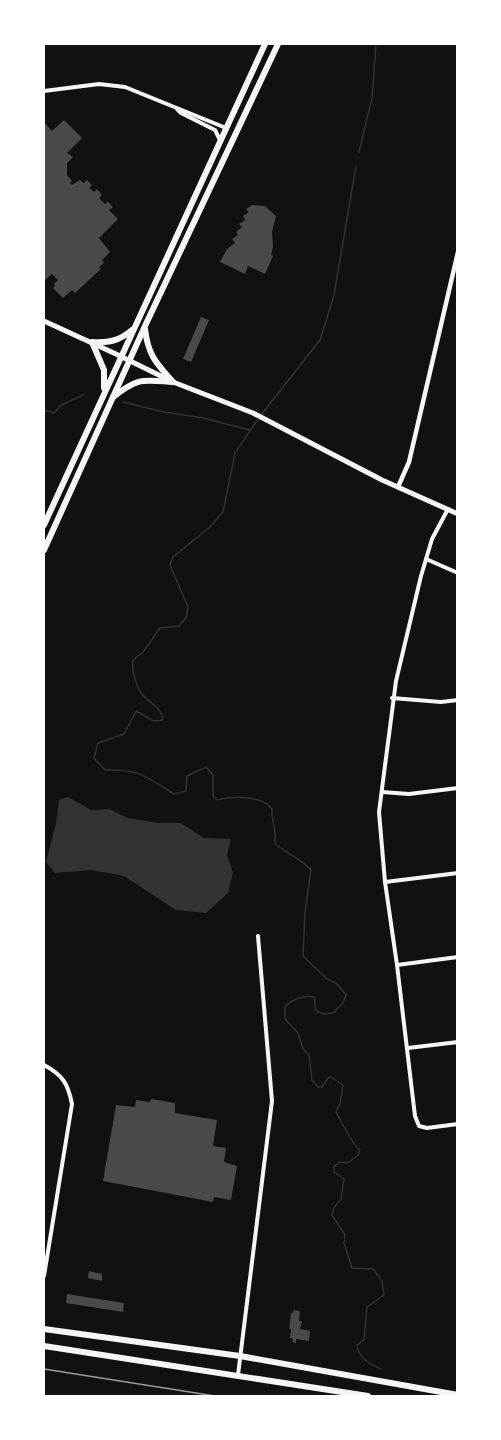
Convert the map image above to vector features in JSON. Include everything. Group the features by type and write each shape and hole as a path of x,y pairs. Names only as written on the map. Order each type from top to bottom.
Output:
{"main road":[{"path":"44,525 266,44"},
{"path":"44,550 129,360 278,44"},
{"path":"227,128 231,143"},
{"path":"44,321 173,382 253,413 398,487 458,514"},
{"path":"145,326 147,343 154,360 173,382"},
{"path":"92,342 109,343 118,340 135,327"},
{"path":"92,342 104,370 104,394"},
{"path":"112,398 140,380 173,382"},
{"path":"44,1329 240,1356 458,1395"},
{"path":"44,1346 368,1396"}],"street":[{"path":"44,91 93,85 117,86 139,92 227,128"},
{"path":"176,108 181,113 215,129 221,141"},
{"path":"398,487 409,462 458,252"},
{"path":"450,283 458,284"},
{"path":"448,509 432,539 426,559 392,698 380,824 385,882 415,1116 419,1125 427,1128 458,1124"},
{"path":"426,559 458,573"},
{"path":"392,698 441,702 458,700"},
{"path":"382,792 409,794 458,788"},
{"path":"385,882 458,873"},
{"path":"238,1376 272,1101 258,936"},
{"path":"397,965 458,957"},
{"path":"408,1048 458,1042"},
{"path":"44,1065 64,1080 69,1087 72,1104 44,1276"}],"shaded area":[{"path":"68,797 91,810 109,809 128,818 158,823 181,823 204,838 231,839 227,855 233,872 228,893 206,913 176,910 124,876 91,870 55,873 46,862 59,800"}],"building":[{"path":"64,120 82,138 67,153 73,157 67,163 67,175 72,181 70,183 72,185 80,180 84,183 87,180 92,185 89,188 94,192 97,189 102,195 99,198 105,204 108,202 113,207 109,210 118,219 99,238 110,252 102,260 104,263 99,267 101,269 75,293 72,290 63,298 53,288 58,280 52,274 44,281 44,122 52,131"},
{"path":"252,205 265,206 276,216 272,232 271,255 273,256 265,274 248,266 245,274 220,262 227,249 235,243 232,239 238,235 236,232 242,227 239,224 245,220 243,216 249,212 246,209"},
{"path":"201,317 209,320 191,362 183,359"},
{"path":"151,1099 175,1103 175,1113 217,1120 213,1146 226,1148 224,1162 237,1166 231,1200 214,1197 213,1202 103,1181 116,1105 135,1107 136,1100 150,1102"},
{"path":"89,1271 102,1274 102,1281 88,1278"},
{"path":"67,1294 124,1303 123,1312 66,1303"},
{"path":"294,1310 300,1311 299,1321 302,1321 300,1329 310,1331 309,1341 296,1339 296,1343 290,1338 291,1313"}],"waterway":[{"path":"359,152 372,98 376,44"},
{"path":"261,415 320,340 334,295 356,166"},
{"path":"44,410 54,413 61,405 83,395"},
{"path":"123,402 250,430"},
{"path":"258,419 235,453 223,512 210,527 173,557 170,565 188,607 186,618 179,626 160,628 143,652 133,660 133,673 138,687 160,711 163,720 154,721 136,711 124,734 98,743 94,758 105,770 135,772 174,794 186,791 187,776 206,767 213,775 213,796 217,800 239,797 267,804 272,809 275,843 311,870 305,912 303,956 327,979 336,983 346,995 343,1003 333,1013 324,1014 316,1011 314,997 298,998 285,1007 285,1019 298,1033 303,1049 309,1055 312,1080 318,1087 322,1087 331,1077 343,1085 340,1104 336,1112 350,1138 360,1150 358,1155 348,1163 339,1162 334,1167 334,1172 344,1179 341,1199 332,1215 345,1235 344,1243 352,1268 373,1269 382,1281 384,1295 367,1307 364,1340 357,1345 362,1357 381,1369"}],"railway":[{"path":"44,1369 215,1396"}]}
